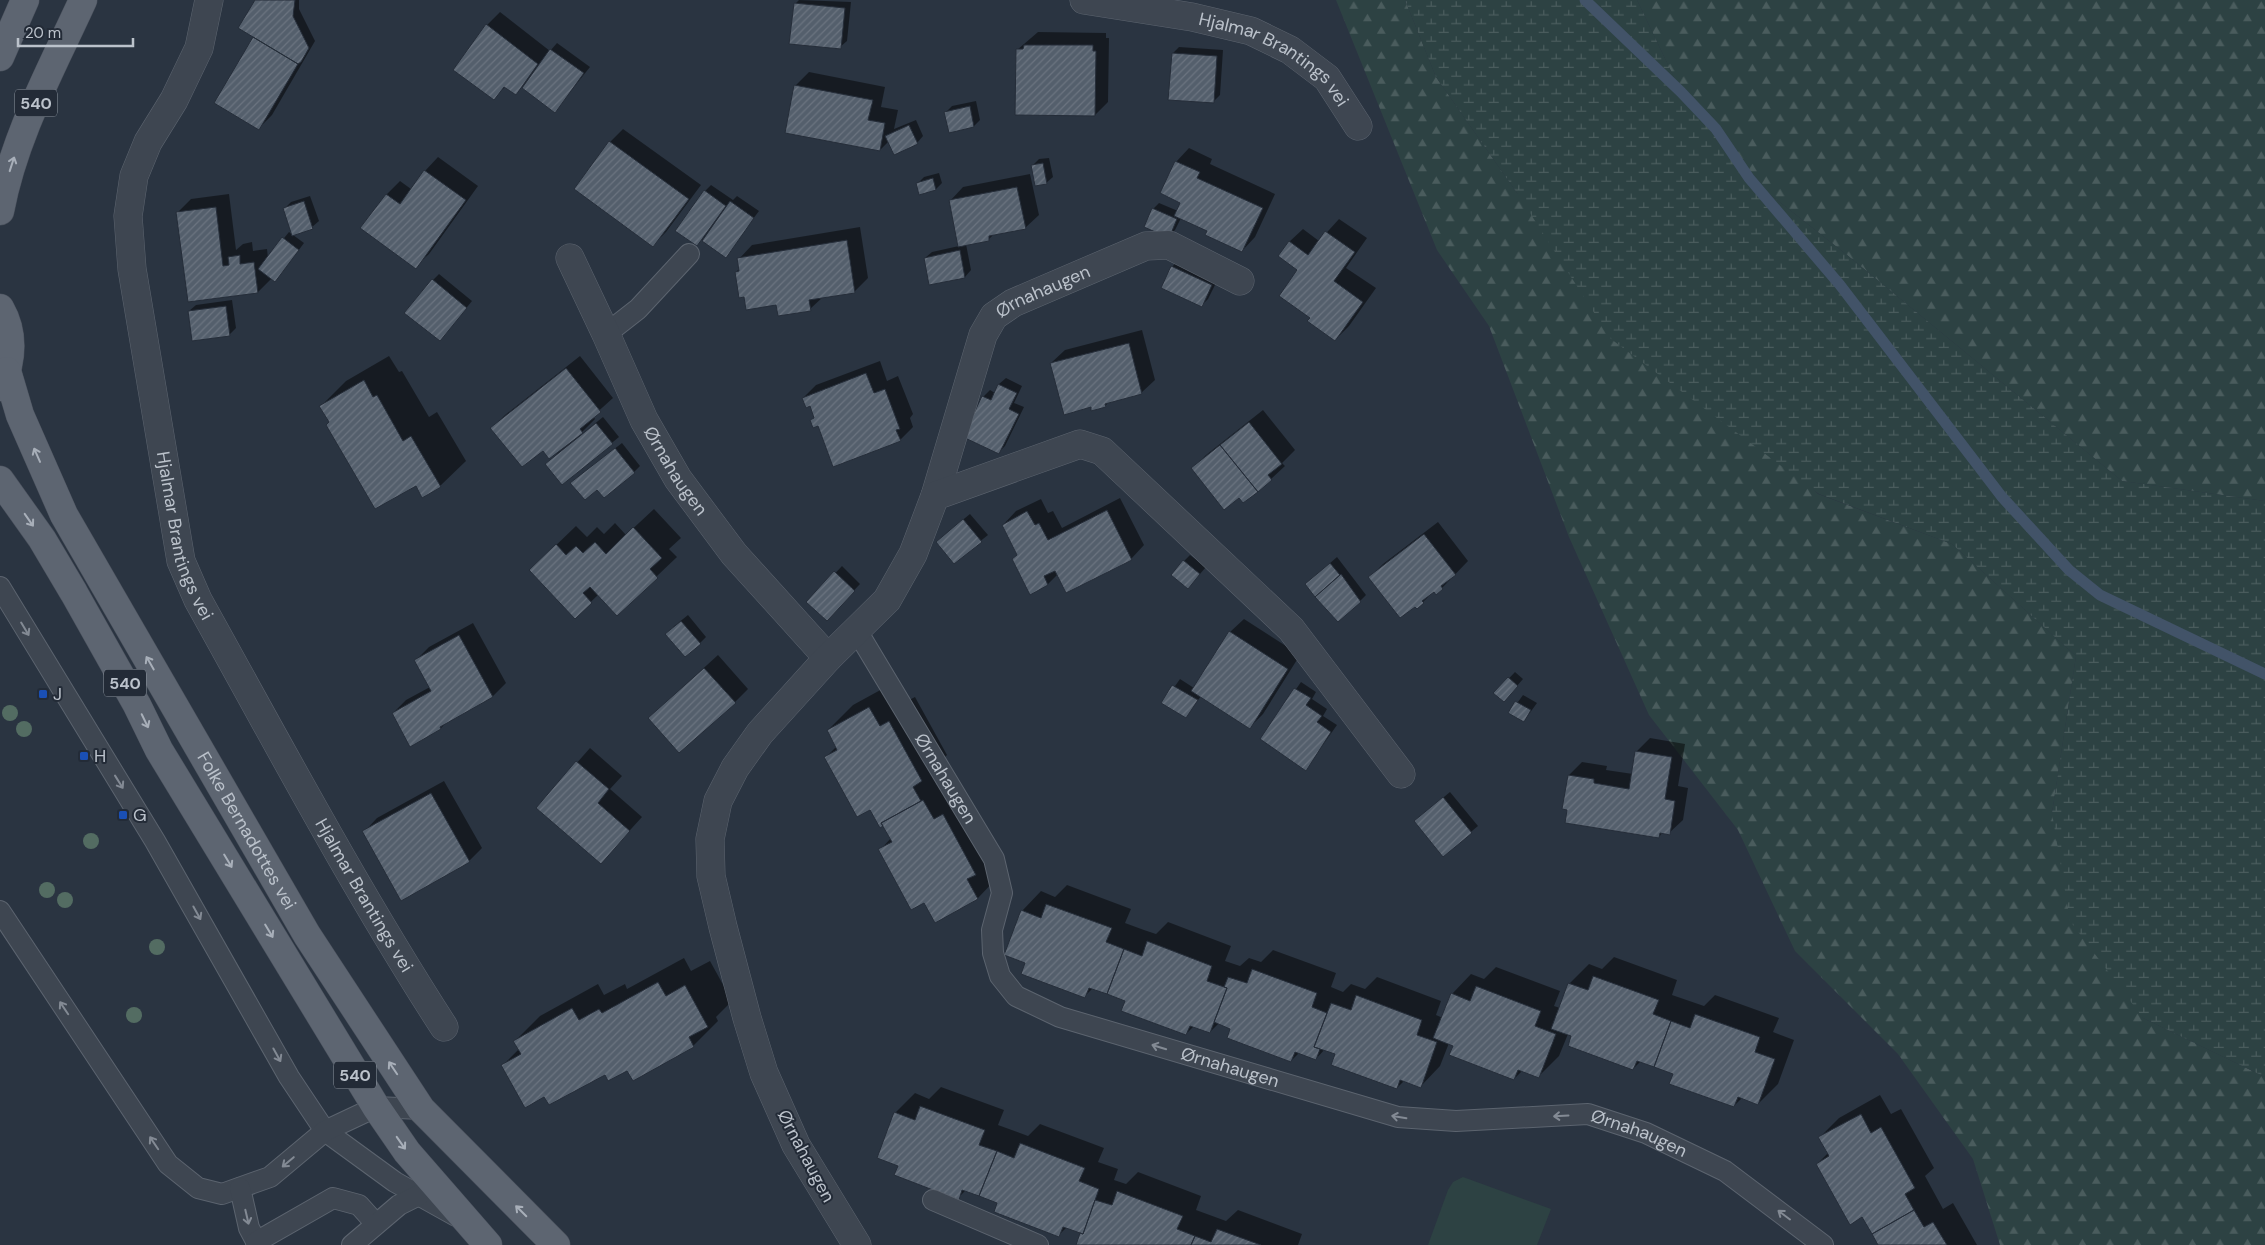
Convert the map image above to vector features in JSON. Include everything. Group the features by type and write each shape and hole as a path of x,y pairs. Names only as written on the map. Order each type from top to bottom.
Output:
{"main road":[{"path":"0,57 25,0"},
{"name":"540","path":"0,211 4,186 20,137 83,0"},
{"name":"540","path":"0,308 10,331 11,356 4,380"},
{"name":"Folke Bernadottes vei","path":"4,380 64,515 307,935 421,1109 556,1245"},
{"name":"Folke Bernadottes vei","path":"0,480 42,539 137,705 159,750 376,1107 407,1152 488,1245"}],"street":[{"name":"Hjalmar Brantings vei","path":"209,0 199,48 174,100 148,142 134,176 128,216 132,269 181,561 198,600 343,861 394,950 444,1027"},
{"name":"Hjalmar Brantings vei","path":"1084,0 1192,17 1250,31 1290,50 1327,78 1358,126"},
{"name":"Ørnahaugen","path":"858,1245 843,1224 796,1144 764,1072 747,1018 711,876 710,839 718,801 735,768 760,733 828,658 858,631 887,600 913,554 934,496 983,335 994,316 1013,303 1146,246 1169,245 1240,281"},
{"name":"Ørnahaugen","path":"570,258 644,420 678,480 734,554 828,658"},
{"path":"934,496 1080,444 1102,451 1291,629 1402,774"}],"lane":[{"path":"606,334 638,309 689,254"},
{"path":"0,587 156,840 289,1077 325,1131 395,1182 468,1223"},
{"name":"Ørnahaugen","path":"858,631 994,859 1002,893 992,930 992,953 1000,976 1016,996 1060,1017 1398,1117 1456,1121 1588,1114 1646,1133 1725,1171 1823,1245"},
{"path":"0,911 168,1164 198,1188 222,1194 270,1177 325,1131 376,1107 421,1109"},
{"path":"240,1188 249,1228 257,1244 333,1198 359,1205 376,1224"},
{"path":"352,1245 399,1205 419,1195"},
{"path":"933,1200 1038,1245"}],"green space":[{"path":"1336,0 1405,0 1436,77 1517,193 1818,494 1952,544 2076,656 2052,813 2143,1018 2265,1077 2265,1245 2000,1245 1973,1159 1898,1054 1795,951 1738,830 1649,715 1569,537 1489,326 1437,250"},
{"path":"1405,0 1637,0 1681,92 1749,178 1847,255 2122,481 2265,501 2265,1077 2143,1018 2070,921 2052,813 2076,656 1952,544 1819,494 1611,339 1517,193 1436,77"},
{"path":"1637,0 2265,0 2265,501 2122,481 1847,255 1749,178 1681,92"},
{"path":"1463,1177 1551,1209 1537,1245 1428,1245 1448,1190 1453,1182"}],"building":[{"path":"255,0 295,0 293,16 309,48 301,62 298,64 238,28"},
{"path":"794,3 845,8 841,49 789,44"},
{"path":"486,24 538,64 516,95 504,87 494,100 453,70"},
{"path":"253,37 298,64 259,130 214,103"},
{"path":"1024,45 1093,45 1093,51 1096,51 1095,116 1015,115 1016,49 1023,49"},
{"path":"550,49 584,73 555,113 522,88"},
{"path":"1172,53 1217,56 1214,103 1168,100"},
{"path":"794,85 873,100 868,120 885,123 880,151 785,133"},
{"path":"970,106 974,127 949,133 944,112"},
{"path":"909,125 918,144 894,155 885,136"},
{"path":"609,141 689,199 653,247 574,189"},
{"path":"1175,161 1200,172 1197,178 1263,208 1242,252 1205,235 1207,231 1174,216 1180,203 1160,193"},
{"path":"1043,163 1047,184 1035,186 1031,165"},
{"path":"424,170 466,200 416,269 360,228 386,194 400,204"},
{"path":"933,178 936,190 919,195 916,183"},
{"path":"1017,187 1026,229 989,236 989,241 958,247 949,200"},
{"path":"704,190 726,206 697,246 675,231"},
{"path":"304,201 313,229 292,236 283,208"},
{"path":"730,201 754,218 726,258 702,241"},
{"path":"216,207 223,266 229,265 228,257 240,255 240,264 254,262 258,293 188,302 176,212"},
{"path":"1152,208 1177,219 1169,238 1144,227"},
{"path":"1325,231 1355,252 1334,281 1363,302 1335,341 1307,321 1310,318 1279,296 1297,270 1278,256 1289,241 1308,255"},
{"path":"282,237 299,250 275,282 258,269"},
{"path":"847,240 855,293 809,300 811,311 778,316 776,305 746,310 744,297 739,298 735,272 739,271 737,258"},
{"path":"960,250 965,278 929,285 924,258"},
{"path":"1171,266 1212,285 1202,307 1161,288"},
{"path":"432,279 467,308 440,341 404,313"},
{"path":"226,306 230,336 192,341 188,311"},
{"path":"1129,343 1142,394 1105,404 1106,407 1091,411 1091,407 1064,415 1050,363"},
{"path":"566,368 601,412 580,429 583,433 549,459 543,451 522,467 490,428"},
{"path":"866,373 874,393 885,389 900,429 896,430 901,441 833,467 818,426 813,428 810,420 814,418 810,406 806,408 802,398"},
{"path":"364,380 373,397 377,395 403,441 411,436 441,487 422,498 416,486 375,509 326,425 329,422 319,406"},
{"path":"998,384 1017,393 1009,409 1019,414 999,454 963,437 982,396 991,400"},
{"path":"1249,422 1282,464 1268,475 1272,480 1258,492 1220,445"},
{"path":"596,423 613,444 562,485 545,464"},
{"path":"1220,445 1258,492 1243,503 1239,498 1224,510 1191,468"},
{"path":"615,448 635,473 604,498 597,490 585,500 570,483"},
{"path":"1107,510 1132,560 1066,593 1055,571 1044,576 1048,585 1030,595 1012,559 1017,555 1002,525 1027,511 1035,525 1039,523 1048,540"},
{"path":"963,519 982,542 954,564 936,542"},
{"path":"633,527 662,558 650,569 658,578 617,616 590,587 583,593 592,603 575,619 529,570 556,544 566,555 576,546 583,553 595,542 606,554"},
{"path":"1424,534 1456,575 1441,586 1443,589 1436,595 1434,592 1422,601 1424,603 1417,609 1415,607 1400,618 1368,577"},
{"path":"1183,560 1200,574 1188,589 1171,575"},
{"path":"1330,563 1340,575 1315,597 1305,584"},
{"path":"834,571 855,591 827,621 806,602"},
{"path":"1341,574 1361,602 1338,622 1315,597"},
{"path":"681,621 701,644 685,657 665,634"},
{"path":"1229,631 1288,669 1250,729 1191,691"},
{"path":"459,635 493,697 440,727 441,729 410,747 392,713 431,691 414,660"},
{"path":"704,668 736,703 679,753 648,718"},
{"path":"1508,677 1518,686 1504,702 1493,693"},
{"path":"1172,685 1198,700 1186,718 1161,703"},
{"path":"1294,688 1311,698 1306,705 1322,716 1317,722 1331,732 1306,771 1260,739"},
{"path":"1515,701 1531,710 1524,722 1508,713"},
{"path":"869,707 880,726 889,721 922,781 913,787 921,801 881,823 883,826 880,828 870,810 857,817 824,757 837,750 827,730"},
{"path":"1635,751 1672,757 1665,799 1675,801 1670,835 1660,833 1659,838 1565,823 1567,810 1562,809 1568,775 1594,779 1594,783 1629,789"},
{"path":"576,761 609,789 598,803 630,831 601,864 536,808"},
{"path":"431,793 470,862 401,901 362,831"},
{"path":"1443,797 1472,833 1443,857 1414,821"},
{"path":"923,800 934,819 943,814 976,875 967,879 978,899 935,923 924,903 911,910 878,849 892,842 881,823"},
{"path":"1046,904 1112,928 1106,942 1124,949 1107,994 1089,988 1085,998 1021,974 1025,963 1004,955 1021,910 1041,918"},
{"path":"1147,941 1212,966 1207,981 1227,988 1210,1033 1190,1026 1186,1035 1121,1011 1125,1001 1107,994 1124,949 1142,956"},
{"path":"1252,969 1317,993 1312,1007 1327,1013 1314,1047 1320,1049 1316,1060 1295,1052 1291,1062 1227,1038 1230,1029 1214,1022 1227,988 1224,987 1228,977 1247,983"},
{"path":"1593,976 1659,1000 1653,1014 1671,1021 1654,1067 1637,1061 1633,1070 1568,1046 1571,1036 1551,1029 1568,983 1588,990"},
{"path":"658,982 666,996 685,985 708,1027 689,1037 694,1047 633,1081 627,1071 608,1081 605,1075 549,1105 544,1097 525,1108 501,1065 521,1054 513,1041 572,1008 579,1020 599,1009 602,1013"},
{"path":"1476,986 1541,1011 1535,1026 1556,1034 1539,1078 1518,1070 1514,1080 1449,1055 1453,1046 1433,1038 1451,993 1470,1001"},
{"path":"1356,995 1422,1020 1417,1035 1437,1042 1421,1088 1400,1080 1397,1089 1331,1065 1335,1054 1314,1047 1331,1003 1351,1010"},
{"path":"1695,1014 1760,1037 1755,1052 1775,1059 1758,1105 1738,1097 1734,1107 1669,1084 1673,1074 1654,1067 1671,1021 1690,1028"},
{"path":"920,1106 985,1130 979,1145 997,1151 979,1196 962,1190 959,1200 894,1175 898,1166 877,1158 894,1112 915,1120"},
{"path":"1861,1114 1871,1133 1881,1127 1915,1188 1905,1194 1914,1210 1872,1234 1862,1217 1850,1225 1816,1164 1829,1156 1818,1137"},
{"path":"1020,1143 1085,1168 1079,1181 1099,1189 1083,1234 1063,1227 1059,1237 994,1212 997,1203 979,1196 997,1151 1014,1158"},
{"path":"1117,1191 1183,1216 1177,1229 1195,1236 1191,1245 1076,1245 1080,1233 1083,1234 1095,1200 1112,1205"},
{"path":"1914,1210 1924,1227 1933,1222 1947,1245 1878,1245 1872,1234"},
{"path":"1217,1229 1261,1245 1191,1245 1195,1236 1211,1242"}],"waterway":[{"path":"1585,0 1681,92 1716,129 1749,178 1840,285 2002,497 2069,570 2100,595 2265,674"}],"place":[{"name":"J","path":"43,694"},
{"name":"H","path":"84,756"},
{"name":"G","path":"123,815"}]}
